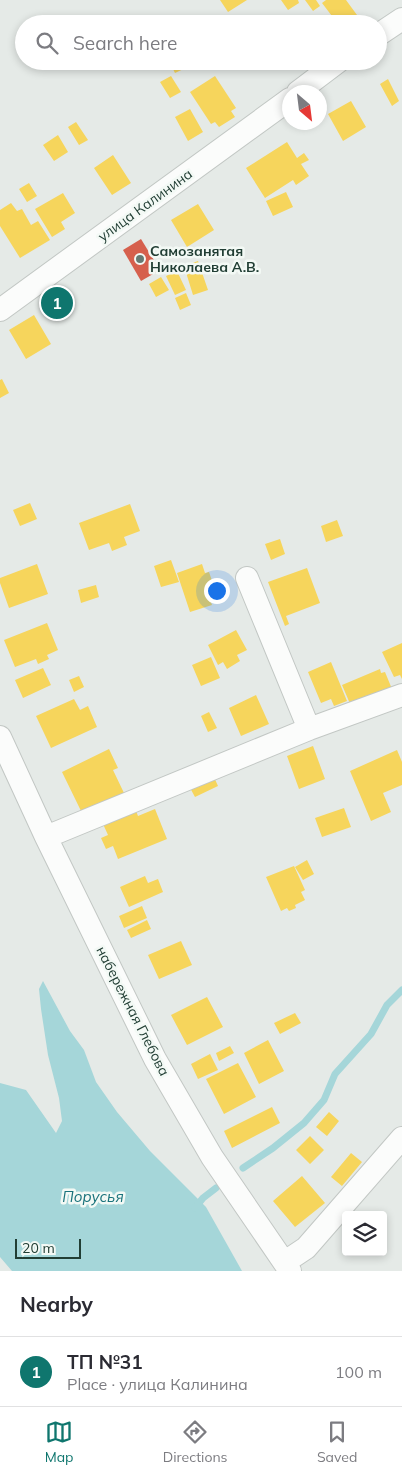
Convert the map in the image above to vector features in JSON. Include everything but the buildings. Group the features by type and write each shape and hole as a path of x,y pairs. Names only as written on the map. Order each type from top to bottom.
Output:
{"street":[{"path":"387,29 402,19"},
{"path":"307,85 328,70"},
{"name":"улица Калинина","path":"0,310 282,105"},
{"path":"247,578 309,729"},
{"path":"46,837 309,729 402,695"},
{"name":"набережная Глебова","path":"0,737 46,837 155,1059 212,1157 287,1267"},
{"path":"287,1267 306,1248 402,1138"}],"water":[{"name":"Порусья","path":"43,981 70,1031 84,1050 96,1082 117,1112 150,1151 206,1207 242,1271 12,1271 0,1257 0,1083 26,1090 56,1133 62,1121 59,1098 48,1055 41,1009 39,989"}],"waterway":[{"path":"243,1168 273,1148 304,1123 324,1100 335,1074 371,1034 387,1005 402,990"},
{"path":"195,1208 203,1198 216,1188"}],"place":[{"name":"Самозанятая Николаева А.В.","path":"140,259"},
{"name":"ТП №31","path":"57,303"}]}
